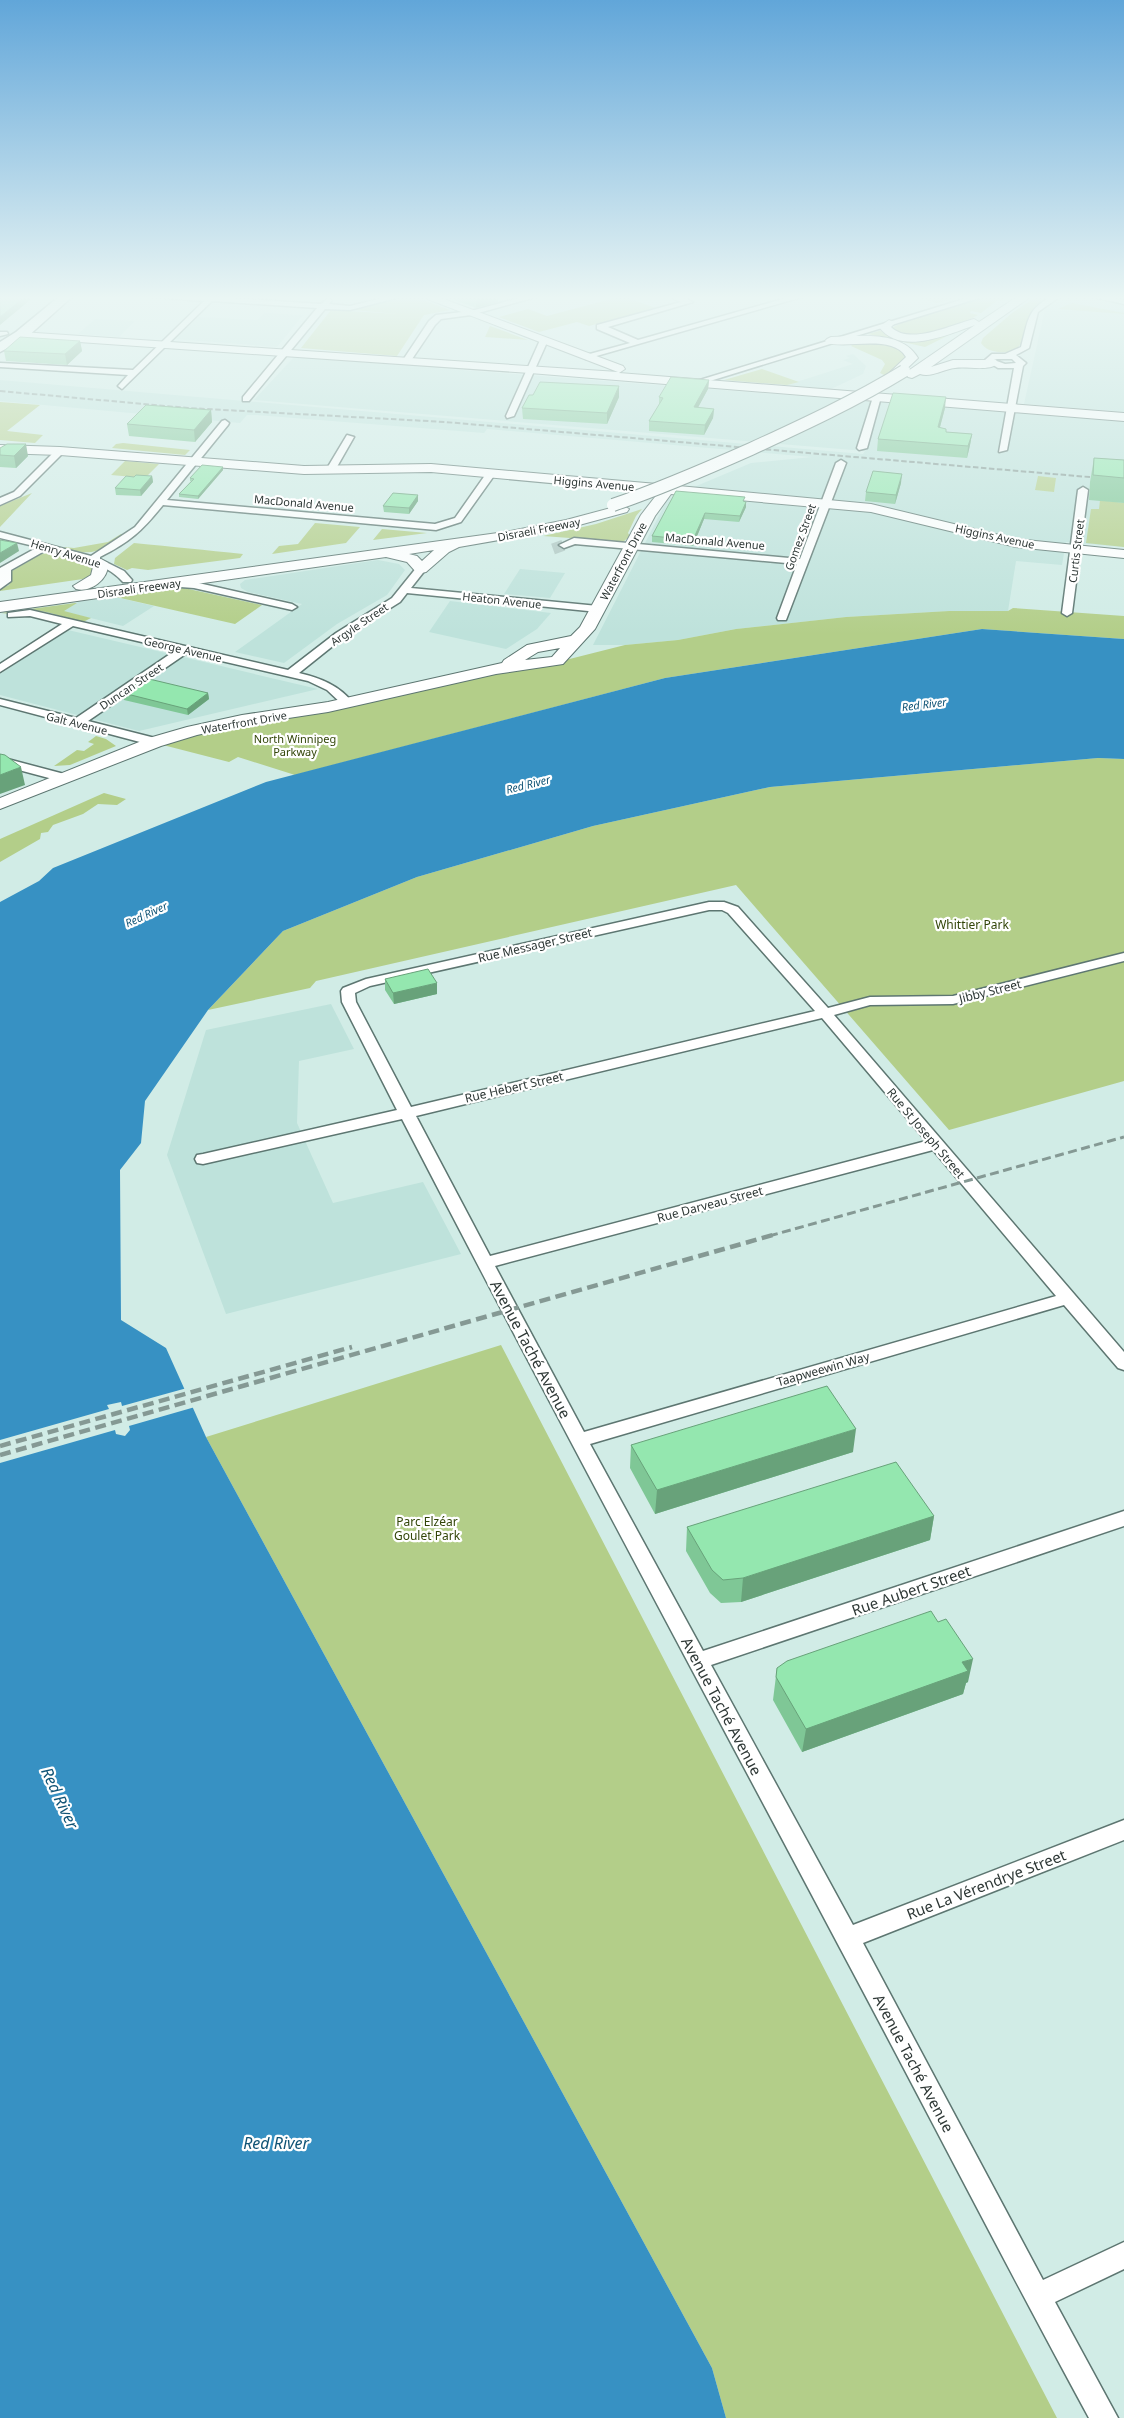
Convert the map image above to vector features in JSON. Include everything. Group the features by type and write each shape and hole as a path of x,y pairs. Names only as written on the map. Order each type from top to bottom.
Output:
{"main road":[{"name":"Disraeli Freeway","path":"6,600 171,584 551,528 617,507 733,464 804,432 847,408"},
{"path":"1010,408 1124,417"},
{"name":"Higgins Avenue","path":"0,444 50,448 60,451"},
{"name":"Higgins Avenue","path":"0,449 60,451 194,462 330,470 414,468 491,473 826,504 887,510 1016,543 1124,554"},
{"name":"Waterfront Drive","path":"0,804 155,742 220,725 347,703 496,669 553,662 562,657 587,629 662,489"},
{"name":"Disraeli Freeway","path":"6,600 81,586 523,525 617,507"},
{"path":"387,553 412,559 421,569 444,549 464,542"},
{"path":"81,586 101,574 98,562"},
{"path":"232,574 223,581 222,585 223,589 232,594"},
{"path":"6,600 61,595 106,588 127,580"},
{"name":"Waterfront Drive","path":"496,669 533,648 578,640"},
{"path":"544,647 559,650 562,657"},
{"path":"526,653 525,657 529,660 545,663"}],"street":[{"path":"510,416 513,408"},
{"path":"862,448 874,408"},
{"path":"1002,450 1010,408"},
{"path":"98,562 113,556 131,542 138,529 225,423"},
{"path":"330,470 350,437"},
{"path":"0,502 17,494 60,451"},
{"name":"Gomez Street","path":"782,618 841,463"},
{"name":"MacDonald Avenue","path":"160,502 426,526 446,525 458,520 491,473"},
{"name":"Curtis Street","path":"1067,613 1077,549 1083,490"},
{"name":"Henry Avenue","path":"0,535 47,546 98,562 121,572 127,580"},
{"name":"MacDonald Avenue","path":"564,545 574,541 804,562"},
{"path":"6,600 6,581 3,571 47,546"},
{"name":"Argyle Street","path":"290,674 340,635 396,600 421,569"},
{"path":"171,584 194,585 292,607"},
{"name":"Heaton Avenue","path":"405,590 598,609"},
{"name":"George Avenue","path":"6,600 30,613 290,674 326,685 347,703"},
{"path":"0,669 72,622"},
{"name":"Duncan Street","path":"77,723 185,649"},
{"name":"Galt Avenue","path":"0,702 155,742"},
{"path":"0,761 64,778"},
{"name":"Rue Messager Street","path":"348,991 366,983 710,906 724,906"},
{"name":"Rue St Joseph Street","path":"724,906 733,910 825,1013 1124,1364"},
{"name":"Jibby Street","path":"825,1013 870,1001 953,1000 1124,957"},
{"name":"Avenue Taché Avenue","path":"348,991 349,1002 484,1262 848,1938 1037,2297 1104,2418"},
{"name":"Rue Hebert Street","path":"203,1159 407,1113 825,1013"},
{"name":"Rue Darveau Street","path":"484,1262 935,1144"},
{"name":"Taapweewin Way","path":"579,1440 1068,1298"},
{"name":"Rue Aubert Street","path":"698,1661 1124,1518"},
{"name":"Rue La Vérendrye Street","path":"848,1938 1124,1830"},
{"path":"1037,2297 1124,2255"}],"shaded area":[{"path":"75,408 325,408 863,454 865,451 348,408 953,408 1124,421 1124,547 1066,542 1062,565 1016,561 1008,611 949,611 846,617 736,629 678,640 625,645 593,645 668,498 751,463 812,457 487,429 484,433 256,415 247,415 240,423"},
{"path":"1072,408 1124,408 1124,412"},
{"path":"378,560 399,564 405,570 387,595 337,624 284,663 235,652 302,604 248,592 241,588 240,584 245,580"},
{"path":"520,569 565,573 550,598 504,594"},
{"path":"115,597 154,606 123,626 62,611 78,602"},
{"path":"450,601 551,613 537,629 506,649 429,632"},
{"path":"68,630 318,689 139,731 0,695 0,674"},
{"path":"331,1004 354,1049 299,1061 297,1123 333,1203 423,1182 461,1254 226,1314 167,1155 206,1030"}],"green space":[{"path":"0,408 36,408 7,431 43,435 35,443 0,440"},
{"path":"123,443 190,450 185,455 112,448 116,444"},
{"path":"125,461 159,464 145,478 111,475"},
{"path":"1038,476 1056,478 1054,492 1035,490"},
{"path":"32,493 0,527 0,506"},
{"path":"1100,500 1124,503 1124,547 1086,543 1091,509 1099,509"},
{"path":"642,509 636,516 628,533 630,536 623,542 543,536 596,524"},
{"path":"315,523 360,527 346,543 272,554 279,546 298,544"},
{"path":"382,529 427,533 373,540"},
{"path":"121,534 124,535 96,551 82,552 63,547 74,548 108,542"},
{"path":"134,543 243,554 240,558 148,570 132,568 127,570 114,564 115,558"},
{"path":"51,552 92,568 95,573 83,579 0,591 0,589 9,585 11,581 9,575 12,571 41,554"},
{"path":"184,588 262,605 235,624 116,597"},
{"path":"77,603 64,611 91,618 83,622 32,610 1,613"},
{"name":"North Winnipeg Parkway","path":"1013,608 1124,616 1124,639 982,629 665,678 295,775 238,757 229,762 163,745 218,728 491,675 526,670 625,645 678,640 736,629 846,617 949,611 1008,611"},
{"path":"96,736 106,739 116,746 70,765 54,766 77,750 84,751 94,744 88,742"},
{"name":"Whittier Park","path":"1098,758 1124,759 1124,1081 949,1130 736,885 316,981 310,988 208,1010 283,931 417,877 593,826 770,787"},
{"path":"104,793 126,799 117,805 98,804 83,814 53,825 48,832 41,833 40,839 0,862 0,839"},
{"name":"Parc Elzéar Goulet Park","path":"501,1345 1057,2418 726,2418 712,2368 206,1437"}],"water":[{"name":"Red River","path":"982,629 1124,639 1124,759 1098,758 770,787 593,826 417,877 283,931 208,1010 145,1101 141,1143 120,1170 121,1320 166,1348 206,1437 712,2368 726,2418 0,2418 0,902 39,881 53,868 266,782 665,678"}],"pier":[{"path":"187,1388 195,1407 129,1426 130,1430 125,1436 116,1434 115,1430 0,1463 0,1440 109,1409 107,1405 121,1402 122,1406"}],"building":[{"path":"143,408 211,410 194,430 127,424"},
{"path":"522,408 609,408 607,413"},
{"path":"657,408 714,409 705,425 649,421"},
{"path":"888,408 943,408 938,427 946,429 946,432 972,434 968,446 878,439"},
{"path":"7,444 26,444 14,456 0,455 0,448"},
{"path":"1094,458 1124,460 1124,478 1093,475"},
{"path":"202,465 223,467 198,496 179,494 194,479 190,478"},
{"path":"873,471 902,474 896,495 866,492"},
{"path":"136,475 152,476 140,490 115,488 126,476 134,477"},
{"path":"676,491 745,497 743,501 746,502 740,516 705,513 693,540 652,536"},
{"path":"393,493 418,495 409,508 383,506"},
{"path":"0,540 17,543 0,553"},
{"path":"145,678 208,693 187,709 123,693"},
{"path":"0,754 5,755 21,767 0,775"},
{"path":"428,969 437,983 393,993 385,979"},
{"path":"827,1386 856,1429 657,1490 631,1445"},
{"path":"896,1462 934,1516 743,1578 723,1580 712,1570 687,1527"},
{"path":"931,1611 938,1622 946,1619 973,1659 962,1662 968,1671 806,1729 776,1677 777,1668 787,1661"}],"tunnel":[{"path":"553,549 564,545"}],"railway":[{"path":"186,408 445,422 1124,480"},
{"path":"769,1236 1124,1137"},
{"path":"0,1455 773,1235"},
{"path":"0,1446 352,1347"}]}
